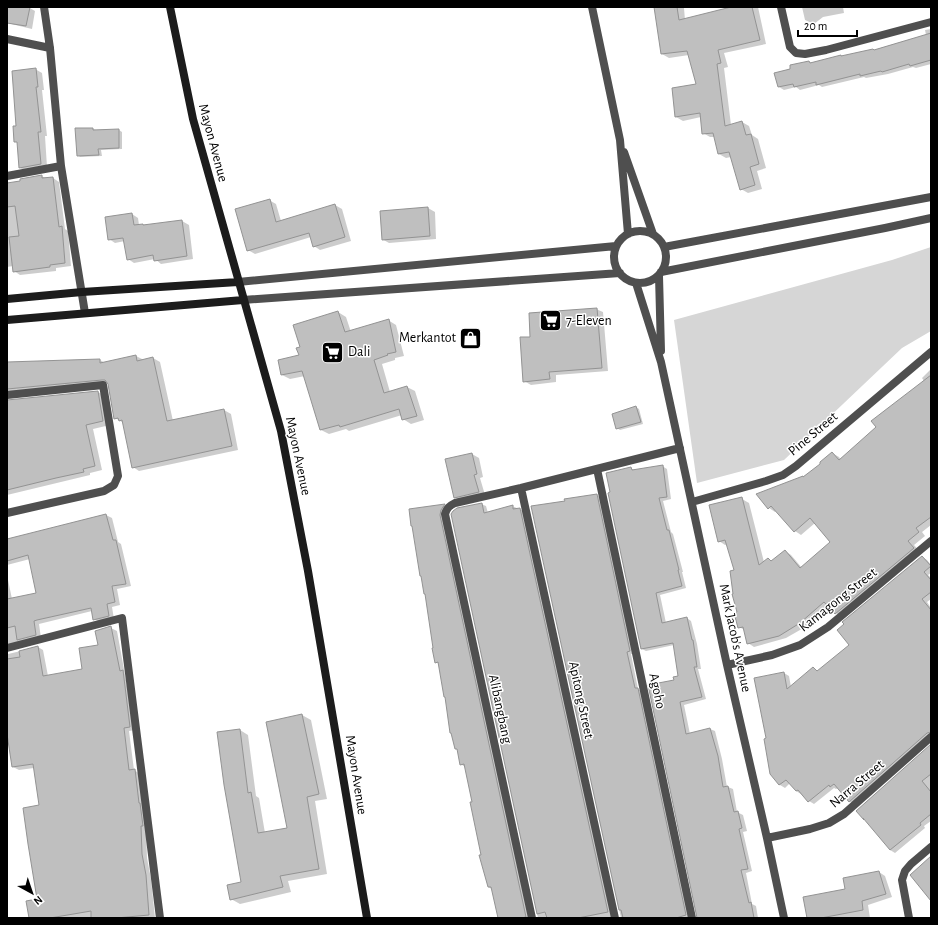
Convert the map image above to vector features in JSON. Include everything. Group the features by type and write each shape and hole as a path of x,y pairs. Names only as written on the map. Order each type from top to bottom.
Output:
{"main road":[{"name":"Mayon Avenue","path":"170,7 192,119 282,438 310,578 367,918"},
{"path":"7,299 82,292 238,282"},
{"path":"7,320 243,300"}],"street":[{"path":"44,7 50,48 61,166 85,313"},
{"path":"592,7 620,140 628,234"},
{"path":"781,7 790,47 796,53 805,54 931,22"},
{"path":"7,38 50,48"},
{"path":"620,140 653,234"},
{"path":"7,176 61,166"},
{"path":"664,247 931,197"},
{"path":"660,274 666,260 664,247 660,239 645,231 636,231 621,239 616,246 614,254 615,264 620,273 627,279 636,282 646,282 660,274 931,218"},
{"path":"238,282 616,246"},
{"path":"243,300 620,273"},
{"name":"Mark Jacob's Avenue","path":"660,274 661,362"},
{"name":"Mark Jacob's Avenue","path":"636,282 661,362 784,918"},
{"name":"Pine Street","path":"692,502 783,475 796,466 931,352"},
{"path":"7,395 103,385 118,476 114,485 104,491 7,513"},
{"path":"521,488 680,448"},
{"name":"Agoho","path":"597,469 692,918"},
{"name":"Alibangbang","path":"521,488 455,503 447,509 445,514 532,918"},
{"name":"Apitong Street","path":"521,488 616,918"},
{"name":"Kamagong Street","path":"727,665 772,655 800,645 828,627 931,541"},
{"path":"7,648 122,618 160,918"},
{"name":"Narra Street","path":"767,838 810,829 829,823 844,814 931,737"},
{"path":"909,918 902,880 908,868 931,847"}],"shaded area":[{"path":"931,247 931,331 902,348 784,460 697,483 674,320 892,260"}],"building":[{"path":"7,7 30,7 26,26 7,23"},
{"path":"654,7 677,7 679,20 731,7 752,7 760,40 718,50 721,63 717,64 725,126 742,121 746,135 751,134 759,164 750,167 755,185 740,190 729,152 718,154 713,133 702,134 700,113 675,117 672,88 696,84 687,51 661,54"},
{"path":"931,33 931,60 910,66 909,64 882,72 860,76 860,74 816,85 816,82 794,87 793,84 778,87 774,73 790,69 790,65 809,61 810,63 841,55 874,50"},
{"path":"36,68 38,87 36,87 41,132 38,132 41,164 19,168 17,142 14,142 13,126 16,126 12,71"},
{"path":"75,128 93,128 93,130 119,129 119,148 98,149 99,155 77,156"},
{"path":"42,175 42,178 53,177 59,227 62,226 65,263 50,265 50,267 13,272 9,237 19,236 15,206 7,207 7,183"},
{"path":"270,199 276,222 335,204 345,237 313,247 309,233 247,251 235,209"},
{"path":"428,207 430,236 382,240 380,211"},
{"path":"132,213 134,225 182,220 187,256 154,261 153,255 127,260 123,238 108,240 105,217"},
{"path":"597,308 602,368 549,372 550,379 523,382 520,337 530,337 529,313"},
{"path":"338,311 345,332 389,319 396,352 374,360 384,393 407,386 417,416 402,420 399,409 340,427 339,425 320,430 302,371 281,375 278,360 299,355 296,348 300,347 293,325"},
{"path":"136,355 137,361 153,357 167,421 224,409 232,446 132,468 122,420 119,421 118,418 114,419 108,384 105,380 7,389 7,362 100,359 100,363"},
{"path":"931,375 931,517 916,528 919,532 908,541 914,548 835,614 824,602 800,623 779,636 747,644 743,627 738,628 734,613 737,612 732,594 730,571 734,570 725,540 718,542 709,505 742,497 759,565 768,558 771,561 785,550 800,568 830,542 810,518 794,532 771,506 768,509 756,494 803,477 820,464 820,462 832,452 839,460 876,427 871,421"},
{"path":"98,391 103,421 86,425 95,466 83,469 84,472 7,490 7,400"},
{"path":"636,406 641,422 616,429 612,414"},
{"path":"472,453 477,474 474,475 479,492 454,498 445,459"},
{"path":"663,465 667,497 659,498 667,530 669,530 682,586 656,593 662,623 687,617 693,640 697,667 694,667 702,697 680,702 686,734 710,728 718,756 723,787 728,786 734,812 738,811 742,828 739,829 748,869 741,870 749,903 751,902 754,918 697,918 648,685 674,680 673,677 678,676 673,643 641,649 608,493 610,492 606,473 631,467 632,470"},
{"path":"597,494 630,651 627,652 635,688 638,688 686,915 676,918 623,918 621,910 619,910 531,506"},
{"path":"482,503 484,513 513,505 513,509 520,508 608,912 578,918 547,918 545,912 537,914 451,514 457,508"},
{"path":"445,504 440,515 526,917 521,918 498,918 491,887 488,887 479,855 481,855 464,764 460,765 457,749 455,749 450,733 438,662 435,663 432,648 425,594 420,576 409,509"},
{"path":"106,514 113,540 116,540 126,584 112,586 115,602 107,604 109,616 93,620 91,608 37,620 34,621 36,635 17,640 15,626 7,628 7,599 36,593 28,555 7,561 7,539"},
{"path":"922,556 931,566 924,572 931,580 931,592 922,599 931,610 931,732 927,733 849,802 834,784 830,787 829,785 808,802 798,790 796,791 786,780 779,785 770,774 764,739 766,738 754,678 784,672 787,689 813,667 817,671 849,645 837,630 844,624 842,622"},
{"path":"111,626 120,671 123,670 130,727 124,728 129,770 135,769 140,803 143,826 141,826 142,854 146,875 149,915 116,918 91,918 91,911 50,918 29,918 26,901 37,899 23,808 39,805 33,764 12,767 7,734 7,659 20,657 19,651 38,646 43,676 82,669 79,648 98,645 95,631"},
{"path":"302,714 319,794 307,797 319,869 280,876 283,887 230,900 227,885 241,882 224,785 217,732 240,729 248,793 251,792 258,833 287,828 266,722"},
{"path":"931,744 931,774 922,781 931,792 931,814 920,823 921,825 890,850 856,811"},
{"path":"931,856 931,901 910,875"},
{"path":"879,871 886,894 862,901 863,910 821,918 807,918 803,897 845,889 843,878"}],"place":[{"name":"7-Eleven","path":"551,321"},
{"name":"Merkantot","path":"471,338"},
{"name":"Dali","path":"333,352"}]}
